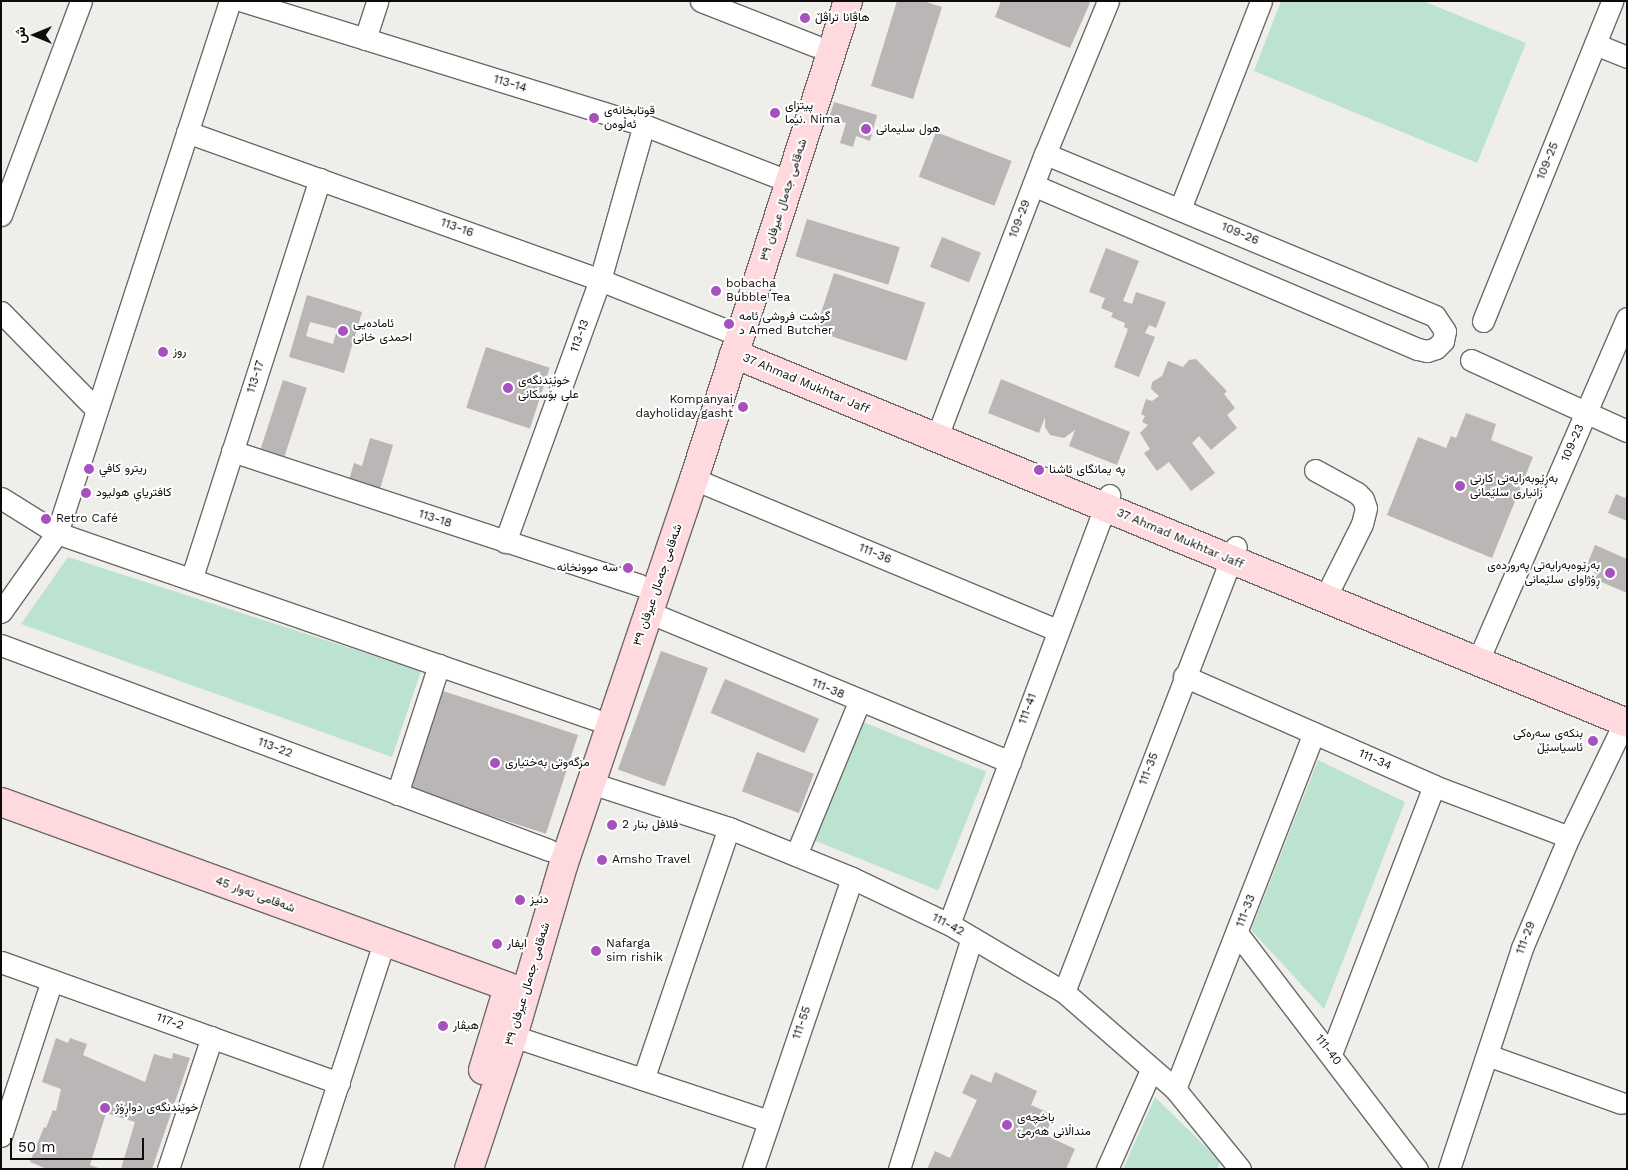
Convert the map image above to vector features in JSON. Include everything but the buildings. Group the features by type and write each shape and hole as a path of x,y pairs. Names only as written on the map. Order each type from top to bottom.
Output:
{"main road":[{"name":"شەقامی جەمال عیرفان ٣٩","path":"467,1168 513,1036 591,783 694,479 733,341 775,176 830,1"},
{"name":"شەقامی جەمال عیرفان ٣٩","path":"467,1168 509,987 549,850 640,585 733,341 848,1"},
{"name":"37 Ahmad Mukhtar Jaff","path":"733,341 938,432 1626,717"},
{"name":"37 Ahmad Mukhtar Jaff","path":"1233,553 1331,586 1483,650 1626,717"},
{"name":"شەقامی تەوار 45","path":"1,802 509,987"}],"street":[{"path":"1,215 81,1"},
{"path":"1,612 57,533 230,1"},
{"name":"113-14","path":"243,1 364,40 644,125 775,176"},
{"path":"364,40 377,1"},
{"path":"701,1 816,46"},
{"name":"109-29","path":"938,432 1033,184 1108,1"},
{"path":"1180,209 1261,1"},
{"name":"109-25","path":"1483,321 1612,1"},
{"path":"1595,44 1627,57"},
{"name":"113-13","path":"505,542 600,280 644,125"},
{"name":"113-16","path":"187,132 600,280 733,341"},
{"name":"109-26","path":"1033,184 1418,349 1427,351 1436,348 1443,341 1445,331 1434,316 1045,154"},
{"name":"113-17","path":"193,574 320,179"},
{"path":"1,312 97,410"},
{"name":"109-23","path":"1483,650 1627,318"},
{"path":"1471,360 1627,431"},
{"name":"113-18","path":"232,451 640,585"},
{"path":"1315,470 1357,493 1363,499 1366,508 1362,524 1331,586"},
{"name":"111-36","path":"694,479 1056,630"},
{"path":"1,498 57,533 594,719"},
{"name":"111-41","path":"949,924 1010,762 1056,630 1107,501"},
{"name":"111-35","path":"1064,992 1184,676 1233,553"},
{"name":"111-38","path":"648,612 859,702 1010,762"},
{"name":"113-22","path":"1,645 549,850"},
{"path":"397,794 438,665"},
{"name":"111-34","path":"1184,676 1434,786 1569,836"},
{"path":"796,855 859,702"},
{"name":"111-29","path":"1449,1169 1522,948 1569,836 1626,717"},
{"name":"111-33","path":"1175,1089 1314,733"},
{"name":"111-42","path":"591,783 729,828 852,878 949,924 1064,992 1175,1089 1237,1167"},
{"path":"1331,1054 1434,786"},
{"path":"644,1078 729,828"},
{"name":"111-55","path":"753,1169 852,878"},
{"name":"111-40","path":"1237,933 1417,1169"},
{"path":"899,1169 972,938"},
{"path":"310,1169 384,942"},
{"name":"117-2","path":"1,962 339,1083"},
{"path":"1,1136 52,980"},
{"path":"513,1036 644,1078 768,1121"},
{"path":"168,1169 212,1037"},
{"path":"1486,1055 1621,1103"},
{"path":"1107,1169 1151,1070"}],"green space":[{"path":"1281,1 1423,1 1526,43 1477,163 1254,71"},
{"path":"68,557 421,671 392,757 21,624"},
{"path":"863,722 986,772 938,891 815,841"},
{"path":"1318,760 1405,802 1324,1009 1251,930"},
{"path":"1155,1097 1220,1161 1217,1169 1123,1169"}],"place":[{"name":"هاڤانا تراڤڵ","path":"805,18"},
{"name":"پیتزای نیما. Nima","path":"775,113"},
{"name":"قوتابخانەی ئەڵوەن","path":"594,118"},
{"name":"هول سليمانى","path":"866,129"},
{"name":"bobacha Bubble Tea","path":"716,291"},
{"name":"گوشت فروشی ئامه د Amed Butcher","path":"729,324"},
{"name":"ئامادەیی احمدی خانی","path":"343,331"},
{"name":"روز","path":"163,352"},
{"name":"خوێندنگەی علی بۆسکانی","path":"508,388"},
{"name":"Kompanyai dayholiday gasht","path":"743,407"},
{"name":"ريترو كافي","path":"89,469"},
{"name":"په یمانگای ئاشنا","path":"1039,470"},
{"name":"بەڕێوبەرایەتی کارتی زانیاری سلێمانی","path":"1460,486"},
{"name":"كافترياي هوليود","path":"86,493"},
{"name":"Retro Café","path":"46,519"},
{"name":"سه موونخانه","path":"628,568"},
{"name":"بەڕێوەبەرایەتی پەروردەی ڕۆژاوای سلێمانی","path":"1610,573"},
{"name":"بنکەی سەرەکی ئاسیاسێڵ","path":"1593,741"},
{"name":"مزگەوتی بەختیاری","path":"495,763"},
{"name":"فلافل بنار 2","path":"612,825"},
{"name":"Amsho Travel","path":"602,860"},
{"name":"دنيز","path":"520,900"},
{"name":"ايفار","path":"497,944"},
{"name":"Nafarga sim rishik","path":"596,951"},
{"name":"هيڤار","path":"443,1026"},
{"name":"خوێندنگەی دواڕۆژ","path":"105,1108"},
{"name":"باخچەی منداڵانی هەرمێ","path":"1007,1125"}]}
